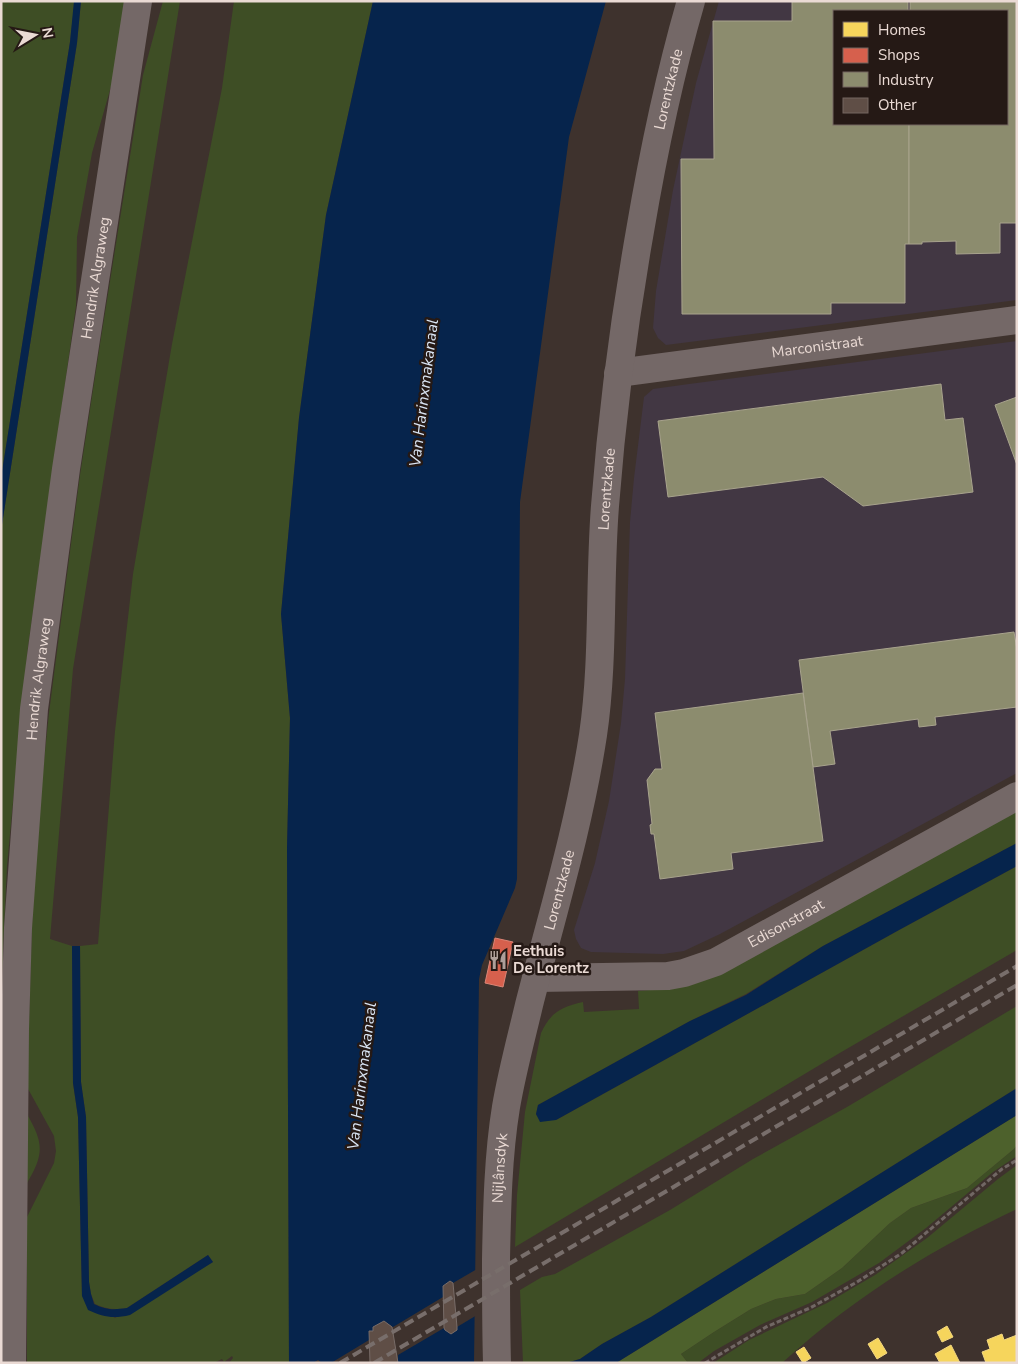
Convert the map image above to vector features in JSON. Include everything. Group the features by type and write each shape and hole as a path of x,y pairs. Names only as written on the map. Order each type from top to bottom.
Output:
{"street":[{"name":"Hendrik Algraweg","path":"12,1363 15,1029 18,928 34,709 68,459 138,1"},
{"name":"Lorentzkade","path":"536,978 572,842 593,732 599,664 605,509 618,373 652,159 680,39 691,1"},
{"name":"Marconistraat","path":"618,373 1017,320"},
{"name":"Edisonstraat","path":"536,978 668,976 716,962 1017,796"},
{"name":"Nijlânsdyk","path":"497,1363 497,1233 500,1165 506,1107 536,978"}],"path":[{"path":"706,1363 766,1327 810,1308 857,1282 902,1253 1002,1170 1017,1160"}],"shaded area":[{"path":"719,1 1017,1 1017,300 666,345 658,338 653,328 656,291 673,190 696,83"},
{"path":"1017,341 1017,773 720,934 684,951 663,954 591,952 581,948 574,930 595,863 609,801 621,723 625,679 630,522 644,397 653,389"}],"green space":[{"path":"1,1 74,1 74,7 1,478"},
{"path":"81,1 125,1 114,76 92,153 77,237 76,306 28,647 7,866 1,993 1,531 77,43"},
{"path":"163,1 180,1 73,669 50,939 72,946 73,1083 78,1117 82,1296 115,1318 213,1262 208,1255 127,1308 110,1309 95,1304 89,1282 86,1117 81,1082 80,946 98,944 115,731 133,574 172,344 222,88 234,1 373,1 326,215 299,418 281,614 290,718 287,848 289,1363 229,1363 233,1358 232,1356 224,1362 222,1359 214,1363 27,1363 27,1217 54,1163 56,1151 54,1136 27,1087 32,925 38,819 49,713 80,475 100,344 143,75"},
{"path":"1017,810 1017,843 823,946 746,994 690,1021 538,1105 536,1115 556,1120 1017,866 1017,950 838,1054 515,1247 517,1195 525,1112 541,1033 553,1015 563,1008 583,1002 584,1012 639,1009 638,991 673,988"},
{"path":"1017,1006 1017,1088 651,1317 602,1344 580,1359 566,1363 523,1363 520,1290 542,1277 555,1274 670,1210 753,1159 847,1107"},
{"path":"27,1114 37,1133 40,1149 37,1164 27,1183"},
{"path":"1017,1115 1017,1145 1014,1149 967,1188 911,1208 890,1223 842,1268 805,1294 776,1299 751,1309 681,1354 688,1363 616,1363"},
{"path":"1017,1145 1017,1156 993,1172 926,1228 879,1263 812,1302 760,1325 714,1351 698,1363 688,1363 681,1354 751,1309 776,1299 805,1294 842,1268 890,1223 911,1208 967,1188"},
{"path":"1017,1165 1017,1209 954,1241 894,1277 836,1317 782,1363 713,1363 749,1340 827,1303 875,1275 927,1238"}],"water":[{"path":"74,1 81,1 77,43 1,531 1,478 70,42"},
{"name":"Van Harinxmakanaal","path":"373,1 606,1 569,137 520,502 517,879 515,888 482,965 479,979 474,1363 322,1363 318,1360 313,1363 289,1363 287,848 290,718 281,614 299,418 326,215"},
{"path":"1017,843 1017,866 556,1120 540,1122 536,1114 538,1105 690,1021 746,995 823,946"},
{"path":"72,946 80,946 81,1082 86,1117 89,1282 94,1304 110,1309 127,1308 208,1255 213,1262 130,1315 118,1317 108,1317 88,1310 82,1296 78,1117 73,1083"},
{"path":"1017,1088 1017,1115 616,1363 566,1363 580,1359 602,1344 651,1317"}],"pier":[{"path":"477,1269 477,1315 457,1327 457,1330 451,1334 444,1328 398,1355 398,1363 331,1363 369,1340 373,1331 384,1321 393,1327 443,1297 450,1281 453,1283"}],"building: Homes":[{"path":"947,1326 953,1337 942,1342 937,1332"},
{"path":"1002,1334 1004,1340 1017,1335 1017,1363 986,1363 982,1352 990,1349 987,1340"},
{"path":"878,1338 887,1353 877,1359 868,1344"},
{"path":"951,1345 960,1363 940,1363 935,1354"},
{"path":"804,1347 811,1358 803,1363 796,1352"}],"building: Shops":[{"path":"495,938 513,942 503,987 485,983"}],"building: Industry":[{"path":"792,1 908,1 908,10 833,10 833,125 909,125 909,244 905,244 905,303 831,303 831,314 682,314 681,159 714,159 713,21 792,21"},
{"path":"910,1 1017,1 1017,223 1000,223 1000,253 956,254 956,241 909,244 909,125 1008,125 1008,10 910,10"},
{"path":"941,384 945,420 963,418 973,492 863,506 823,477 668,497 658,421"},
{"path":"1017,397 1017,465 995,405"},
{"path":"1014,632 1017,650 1017,707 935,717 936,725 919,727 918,719 830,731 835,764 813,767 799,660"},
{"path":"803,693 823,841 731,853 733,869 660,879 654,834 651,834 650,825 652,824 647,780 655,769 662,769 655,713"}],"building: Other":[{"path":"450,1281 453,1283 457,1327 457,1330 451,1334 444,1328 443,1286"},
{"path":"384,1321 392,1327 398,1363 370,1363 369,1331 373,1331 373,1327"}],"railway":[{"path":"340,1363 1017,966"},
{"path":"374,1363 1017,985"}],"place":[{"name":"Eethuis De Lorentz","path":"498,960"}]}
